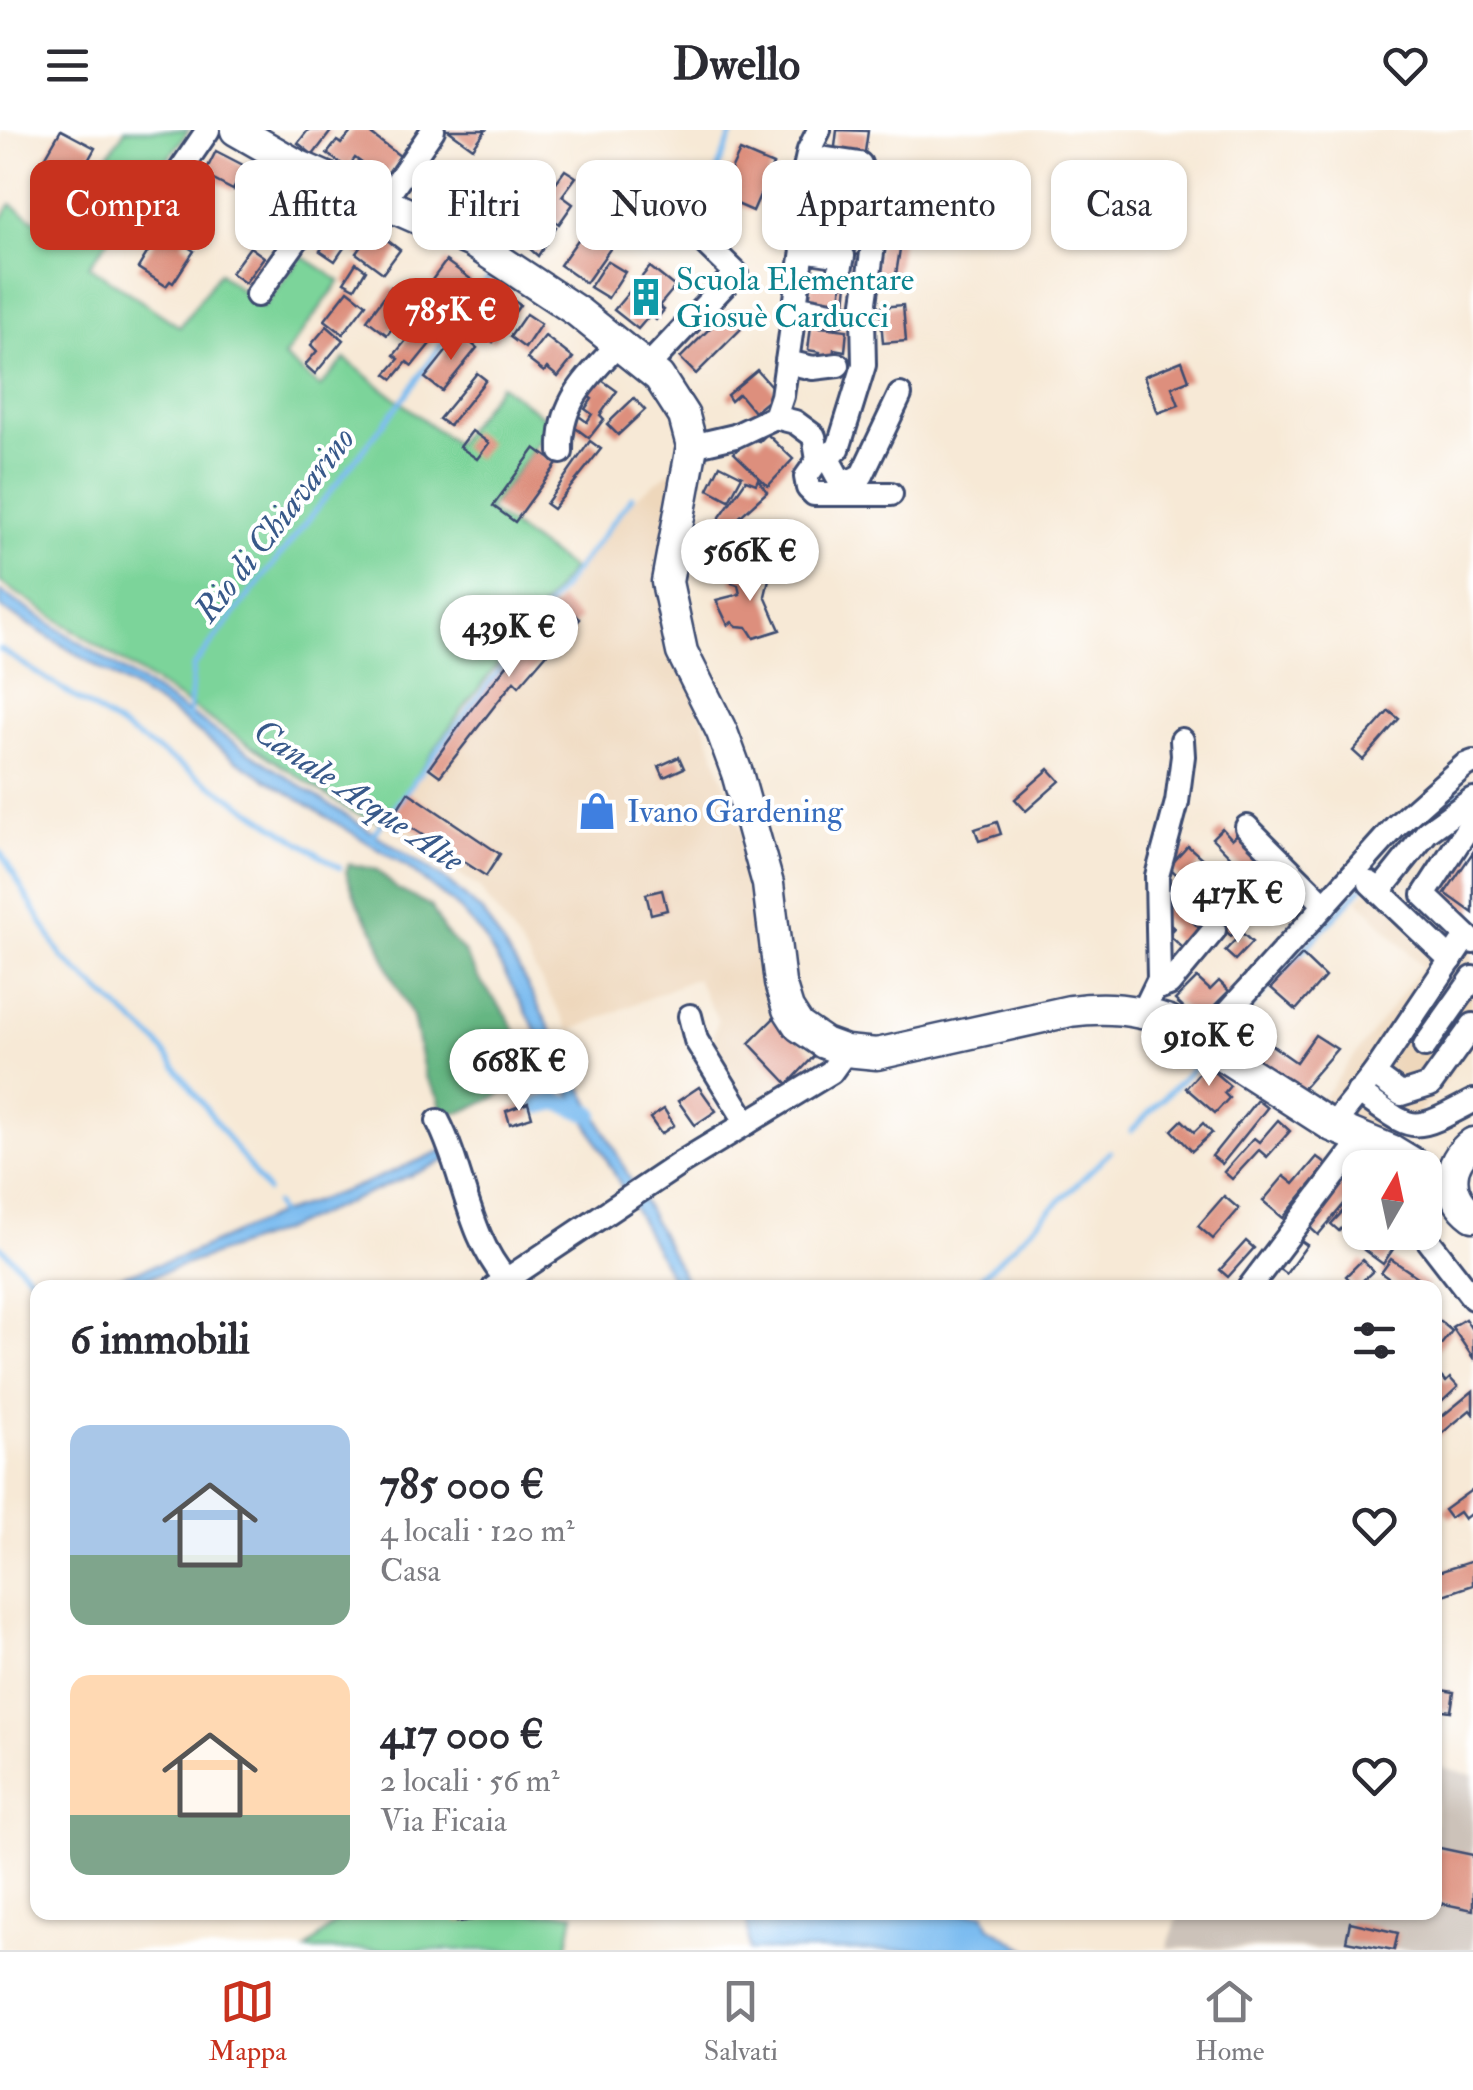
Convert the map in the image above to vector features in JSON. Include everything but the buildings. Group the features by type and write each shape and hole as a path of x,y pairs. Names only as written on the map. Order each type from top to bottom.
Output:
{"main road":[{"path":"256,135 290,160"},
{"path":"392,205 472,242 620,342 658,377 684,416 692,446 666,582 682,652 738,774 768,884 780,982 788,1010 798,1026 846,1052 876,1054 1070,1011 1149,1001 1169,1021 1367,1150"},
{"path":"1422,1150 1470,1145"},
{"path":"1470,1145 1456,1162 1452,1186 1459,1204 1473,1216"},
{"path":"1442,1180 1452,1186"}],"street":[{"path":"187,160 208,130"},
{"path":"392,189 433,130"},
{"path":"807,160 819,130"},
{"path":"808,156 834,160"},
{"path":"258,295 290,250"},
{"path":"647,367 736,274 712,250"},
{"path":"776,417 803,250 843,256 840,270"},
{"path":"878,250 863,316 864,365 838,449 822,458 806,477 814,494 891,494"},
{"path":"794,306 838,314"},
{"path":"561,452 560,426 578,389 620,342"},
{"path":"787,362 813,368 838,365"},
{"path":"692,446 735,436 776,417 795,422 814,436 822,458 838,478 851,480 862,475 900,395"},
{"path":"692,446 746,415"},
{"path":"1149,1001 1159,979 1157,876 1177,802 1182,740"},
{"path":"1202,1041 1396,826 1465,764 1473,762"},
{"path":"1380,892 1427,832 1473,799"},
{"path":"1332,1126 1404,1030 1450,960 1470,940 1424,895 1473,820"},
{"path":"1247,828 1326,905"},
{"path":"1356,870 1450,960"},
{"path":"1149,1001 1170,984 1214,930"},
{"path":"1425,1046 1473,978"},
{"path":"690,1016 703,1053 747,1123"},
{"path":"1366,1083 1401,1094 1430,1085 1473,1025"},
{"path":"1404,1030 1447,1062"},
{"path":"504,1280 633,1194 831,1072 846,1052"},
{"path":"1366,1083 1404,1124 1414,1127 1473,1101"},
{"path":"1451,1112 1473,1086"},
{"path":"438,1122 454,1151 458,1174 499,1280"},
{"path":"1257,1280 1342,1189"},
{"path":"1436,1250 1473,1298"}],"shaded area":[{"path":"681,463 658,590 819,1054 829,1062 749,1112 710,1046 718,1020 696,978 570,1031 520,944 479,888 384,823 462,710 572,569 629,503"},
{"path":"1473,792 1473,1040 1395,1141 1318,1104 1422,967 1358,899"},
{"path":"1442,1768 1473,1775 1473,1950 1167,1948 1177,1920 1442,1920"}],"green space":[{"path":"125,130 189,130 167,160 105,160"},
{"path":"11,204 30,217 30,250 101,250 89,266 180,327 219,273 263,307 302,256 340,281 284,357 320,387 345,359 455,444 500,385 553,423 488,510 572,569 462,710 384,823 351,811 0,582 0,221"},
{"path":"349,864 377,870 397,889 431,906 444,931 463,951 507,1016 521,1043 523,1062 517,1081 496,1097 462,1112 441,1113 439,1098 425,1076 413,1017 390,973 376,934 358,905 346,872"},
{"path":"338,1920 573,1920 567,1950 306,1950"}],"water":[{"path":"0,591 447,881 483,913 519,970 634,1186 624,1191 483,936 455,905 407,867 234,759 171,712 0,607"},
{"path":"446,1149 449,1159 278,1232 141,1280 107,1280 179,1258 279,1214"},
{"path":"641,1197 685,1280 672,1280 631,1203"},
{"path":"747,1920 987,1920 989,1926 1028,1950 749,1950"}],"waterway":[{"path":"656,254 705,199 734,130"},
{"name":"Rio di Chiavarino","path":"189,716 193,667 406,395 495,269"},
{"name":"Canale Acque Alte","path":"372,836 632,497"},
{"path":"0,649 340,868"},
{"path":"1436,812 1473,782"},
{"path":"1373,876 1407,840"},
{"path":"0,851 62,957 157,1042 267,1191"},
{"path":"1221,1039 1362,887"},
{"path":"1131,1131 1204,1057"},
{"path":"540,1105 558,1101 591,1114"},
{"path":"978,1280 1110,1152"},
{"path":"275,1204 279,1214"},
{"path":"0,1246 33,1280"}],"place":[{"name":"Scuola Elementare Giosuè Carducci","path":"646,297"},
{"name":"Ivano Gardening","path":"597,811"}]}
